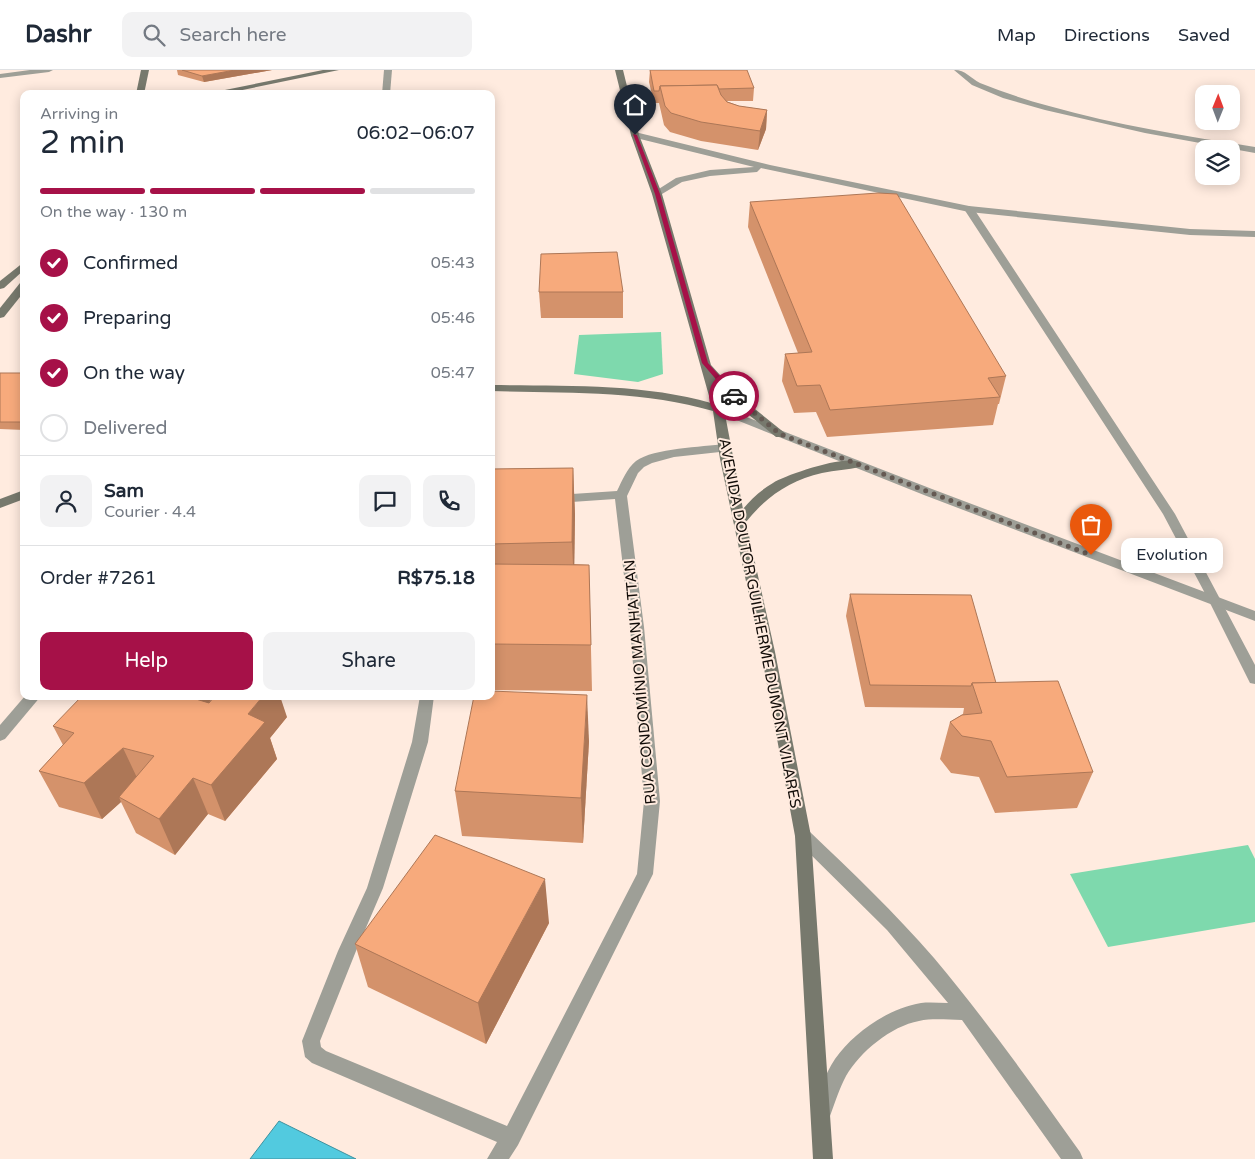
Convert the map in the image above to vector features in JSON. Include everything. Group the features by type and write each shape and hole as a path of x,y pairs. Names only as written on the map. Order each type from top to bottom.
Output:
{"main road":[{"path":"141,90 145,70"},
{"path":"230,90 335,70"},
{"name":"AVENIDA DOUTOR GUILHERME DUMONT VILARES","path":"619,70 635,135 657,194 718,409 803,836 822,1159"},
{"path":"0,286 20,268"},
{"path":"0,315 20,291"},
{"path":"705,363 736,399 780,434"},
{"path":"495,388 650,394 685,399 718,409"},
{"path":"741,520 752,504 768,491 787,480 808,472 856,464"},
{"path":"0,504 20,496"}],"street":[{"path":"0,76 49,70"},
{"path":"386,90 388,70"},
{"path":"958,70 967,81 983,89 1078,116 1255,150"},
{"path":"635,135 770,168 969,209 1190,232 1255,234"},
{"path":"657,194 679,180 710,174 770,168"},
{"path":"969,209 1169,514 1255,679"},
{"path":"718,409 856,464 1255,616"},
{"path":"545,499 621,495 633,472 640,464 648,460 673,453 725,448"},
{"name":"RUA CONDOMÍNIO MANHATTAN","path":"497,1159 511,1138 645,874 652,801 637,627 621,495"},
{"path":"0,735 31,700"},
{"path":"426,700 420,742 374,888 311,1040 312,1051 319,1058 511,1138"},
{"path":"803,836 854,883 906,939 966,1012 1073,1159"},
{"path":"820,1119 830,1088 846,1060 868,1039 891,1023 919,1012 966,1012"}],"green space":[{"path":"661,332 663,374 638,382 574,374 579,335"},
{"path":"1248,845 1255,859 1255,922 1108,947 1070,874"}],"water":[{"path":"279,1121 356,1159 250,1159"}],"building":[{"path":"182,70 235,70 202,76"},
{"path":"650,70 747,70 754,88 719,89 717,85 660,86 659,91 654,91"},
{"path":"717,85 721,95 727,102 739,106 767,110 760,131 701,122 671,113 665,106 660,86"},
{"path":"878,193 897,194 1006,376 988,378 1000,397 830,410 820,385 797,386 785,354 812,352 750,202"},
{"path":"617,252 623,292 539,292 541,254"},
{"path":"0,373 20,373 20,422 0,422"},
{"path":"573,468 572,542 495,544 495,469"},
{"path":"495,564 589,565 591,645 495,644"},
{"path":"850,594 971,595 996,683 972,683 971,686 870,685"},
{"path":"1058,681 1093,772 1007,777 991,741 962,736 950,722 962,715 982,713 972,683"},
{"path":"495,691 587,695 581,798 455,791 473,700 495,700"},
{"path":"78,700 199,700 209,703 212,700 260,700 248,714 265,722 211,785 193,778 159,819 119,797 154,756 123,748 84,783 39,771 74,733 53,726"},
{"path":"435,835 545,879 478,1003 355,944"}],"way so far":[{"path":"734,396 780,434 1091,555"}],"place":[{"name":"Evolution","path":"1091,555"}],"route":[{"path":"635,135 657,194 705,363 734,396"}]}
